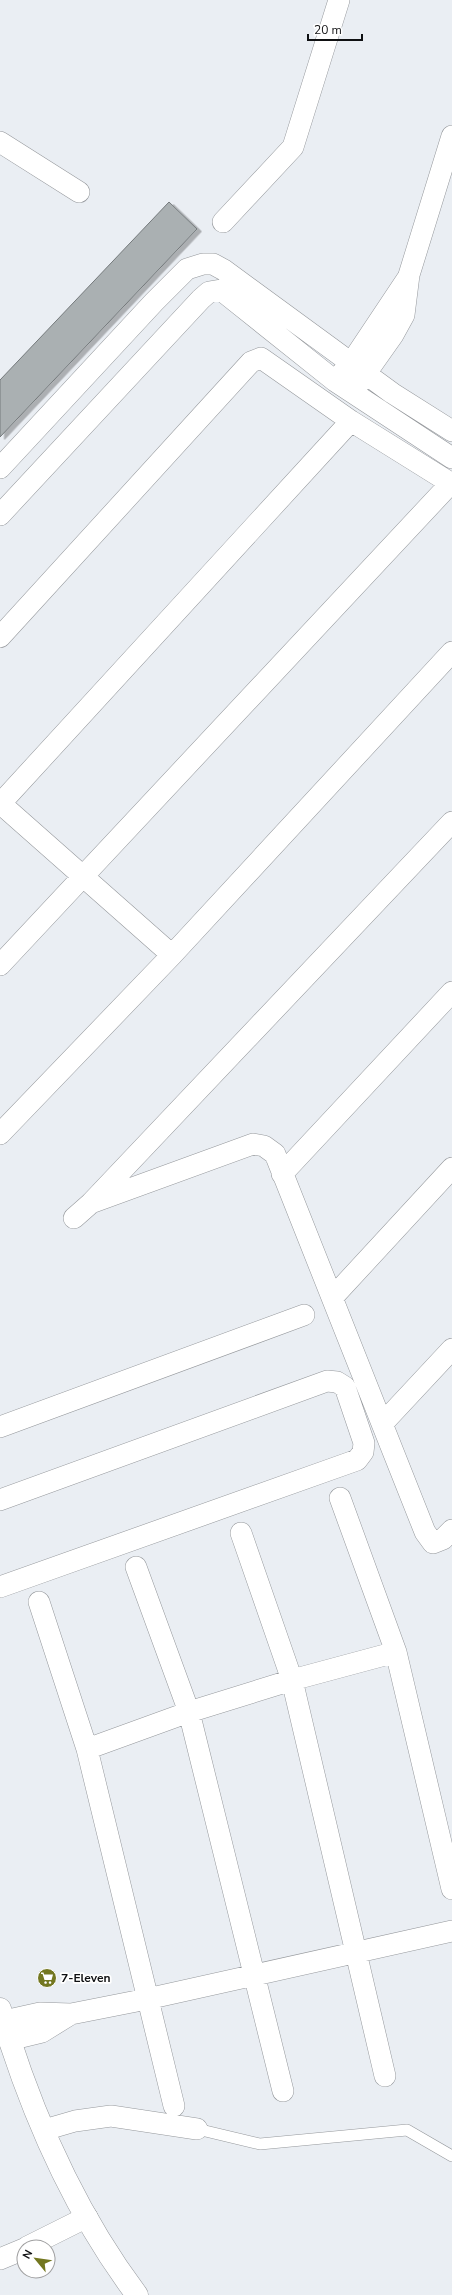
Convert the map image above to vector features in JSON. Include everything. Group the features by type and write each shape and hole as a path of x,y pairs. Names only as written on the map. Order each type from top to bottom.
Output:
{"street":[{"path":"223,222 293,147 339,0"},
{"path":"352,393 358,369 409,275 452,136"},
{"path":"0,142 79,192"},
{"path":"0,468 154,302 187,269 202,264 213,264 224,270 358,369 452,431"},
{"path":"187,269 201,299"},
{"path":"0,516 201,299 209,292 220,290 335,381 452,458"},
{"path":"0,637 251,362 261,358 274,365 351,420 451,484 0,965"},
{"path":"335,381 358,369"},
{"path":"172,954 0,803 351,420"},
{"path":"0,1134 172,954 452,652"},
{"path":"74,1218 91,1203 452,822"},
{"path":"282,1174 452,992"},
{"path":"91,1203 253,1144 264,1146 275,1154 425,1532 433,1543 443,1539 452,1530"},
{"path":"333,1297 452,1168"},
{"path":"0,1427 304,1315"},
{"path":"383,1424 452,1349"},
{"path":"0,1500 327,1381 337,1382 345,1387 364,1443 363,1452 357,1460 0,1587"},
{"path":"340,1498 396,1652 452,1889"},
{"path":"241,1533 292,1680 386,2076"},
{"path":"136,1566 189,1712 255,1975 282,2091"},
{"path":"39,1602 88,1749 174,2106"},
{"path":"88,1749 189,1712 292,1680 396,1652"},
{"path":"136,2295 78,2204 44,2130 19,2070 4,2024 42,2032 71,2014 147,1999 452,1931"},
{"path":"44,2130 75,2121 111,2116 197,2128"},
{"path":"44,2239 87,2218"},
{"path":"0,2259 16,2252"}],"lane":[{"path":"197,2128 260,2144 407,2130 452,2156"}],"building":[{"path":"169,202 197,229 0,437 0,380"}],"place":[{"name":"7-Eleven","path":"47,1978"}]}
